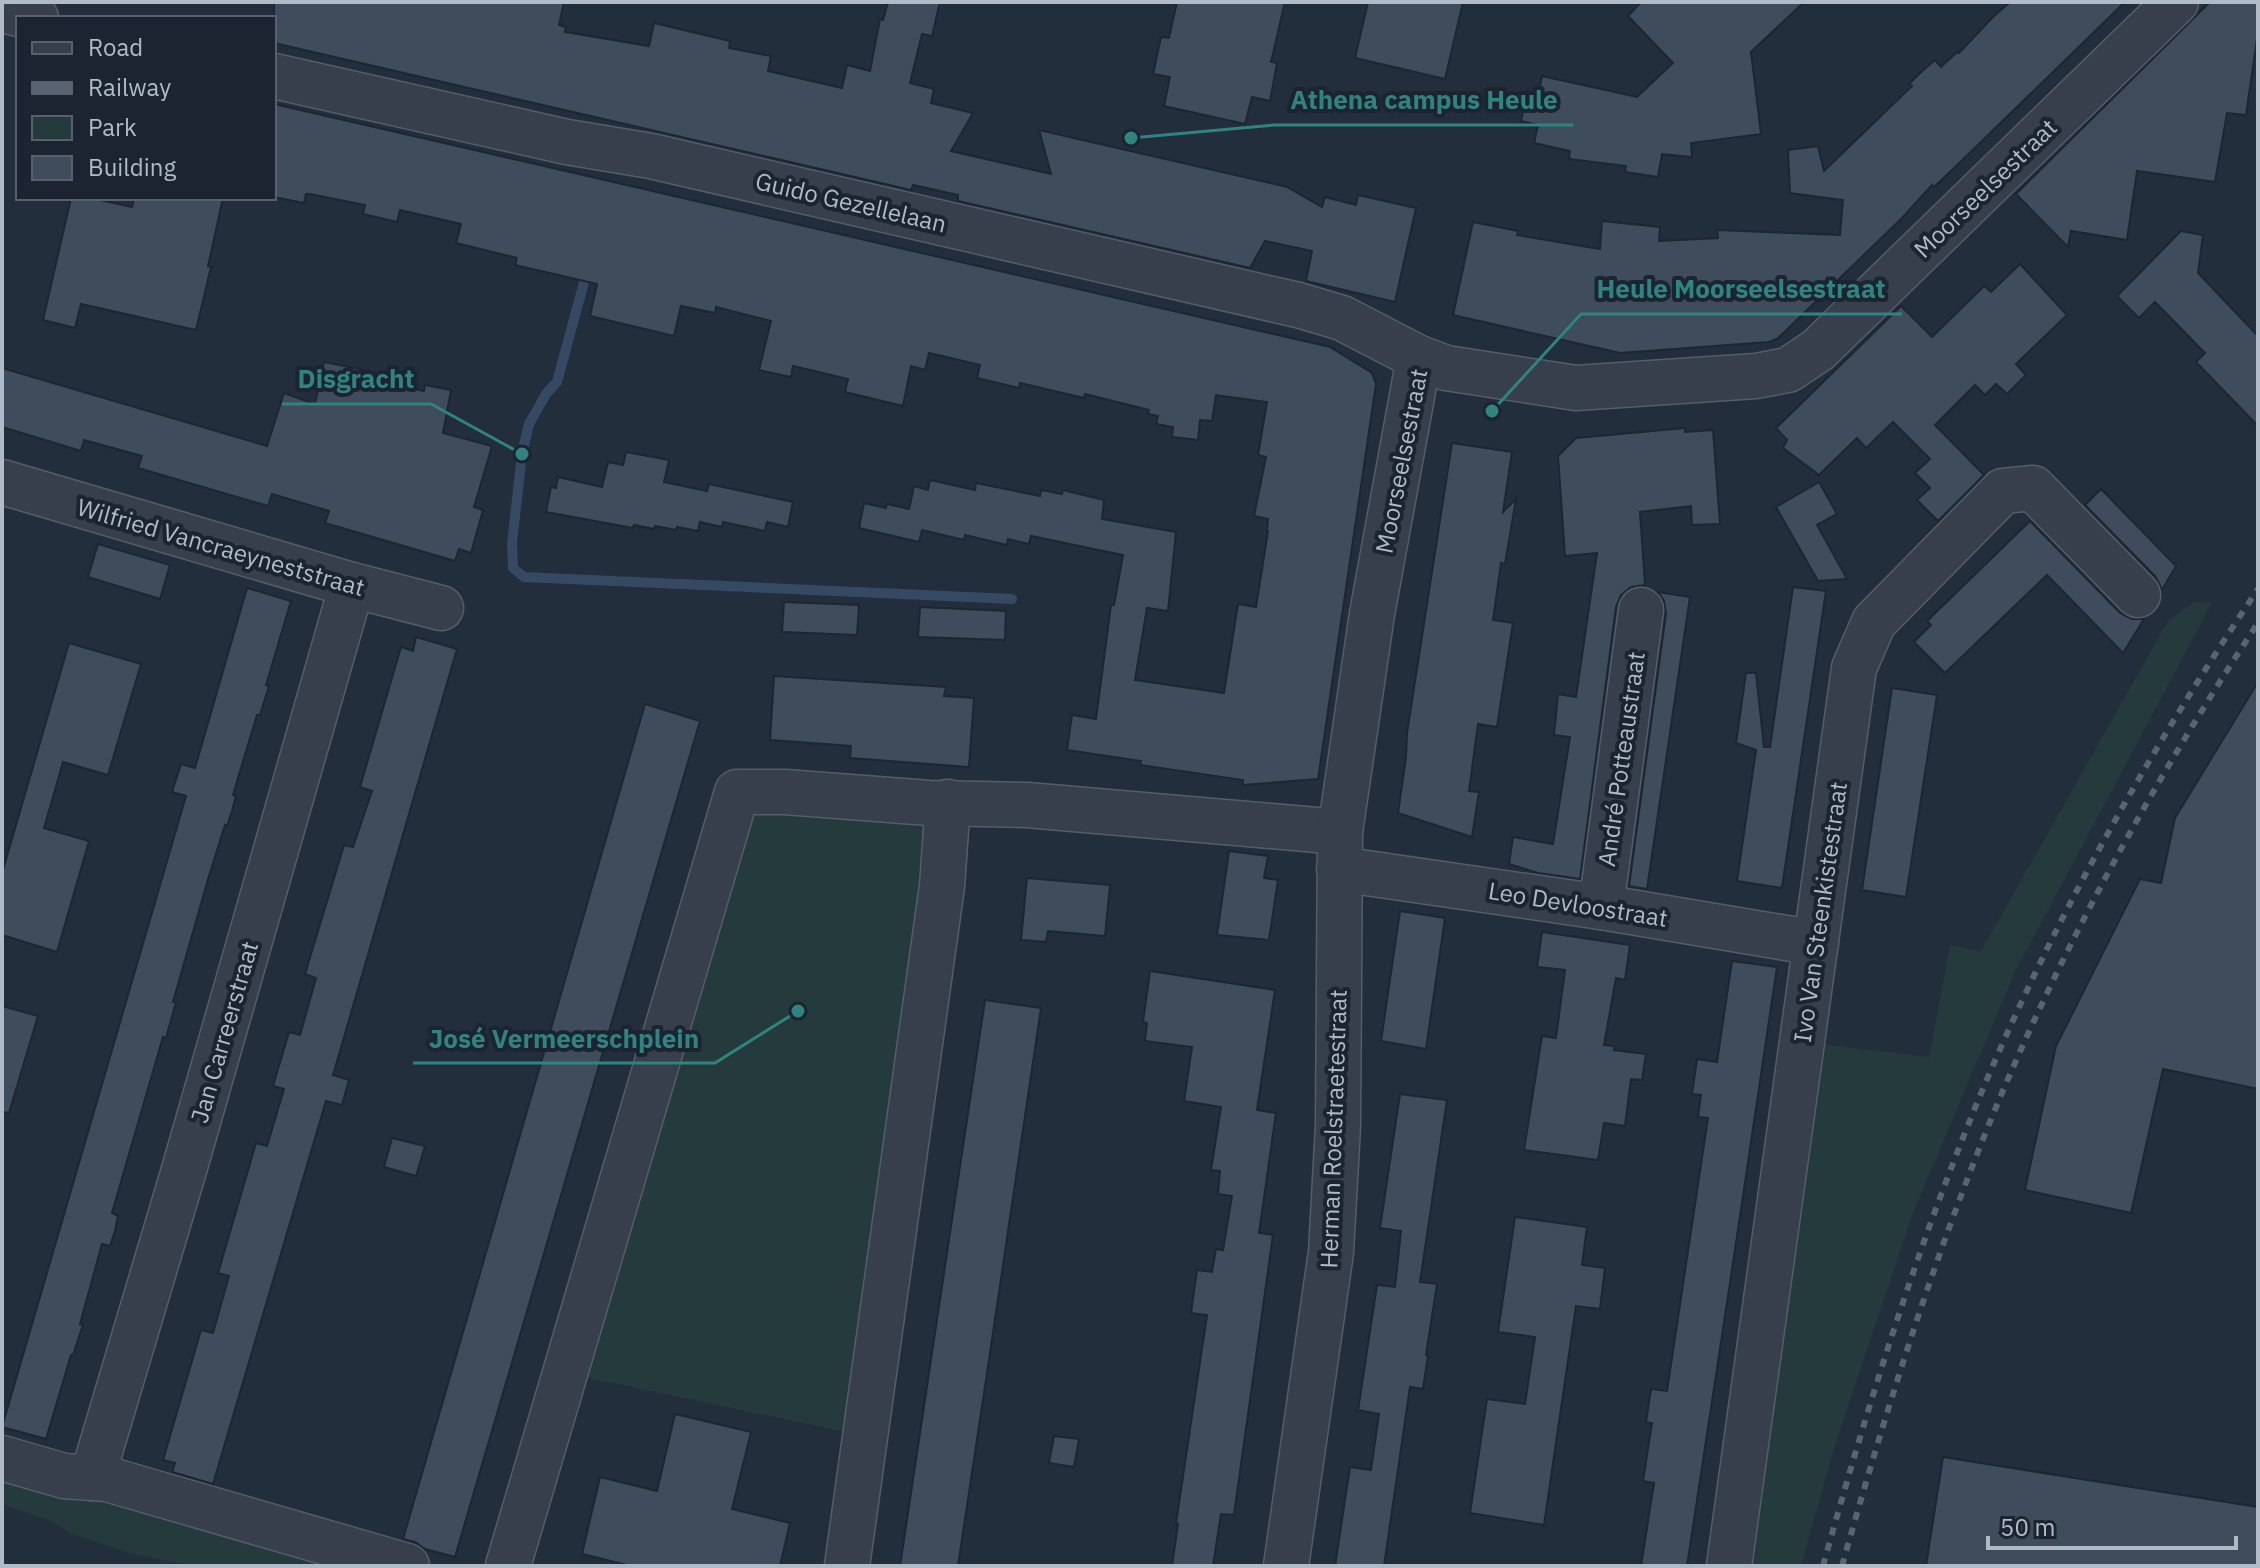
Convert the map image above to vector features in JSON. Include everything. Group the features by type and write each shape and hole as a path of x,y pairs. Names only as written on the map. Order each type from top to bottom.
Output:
{"street":[{"name":"Moorseelsestraat","path":"1340,850 1372,614 1419,358 1446,368 1576,388 1756,376 1788,370 1818,350 2176,2"},
{"path":"2,10 28,16"},
{"name":"Guido Gezellelaan","path":"276,76 567,142 651,156 1298,305 1342,318 1419,358"},
{"name":"Wilfried Vancraeyneststraat","path":"2,482 352,585 441,608"},
{"name":"Ivo Van Steenkistestraat","path":"1729,1566 1854,668 1874,622 2003,491 2033,488 2138,595"},
{"name":"Jan Carreerstraat","path":"92,1478 352,585"},
{"name":"André Potteaustraat","path":"1601,907 1641,610"},
{"path":"508,1566 737,792 1027,805 1340,850"},
{"path":"847,1566 942,886 948,802"},
{"name":"Leo Devloostraat","path":"1340,850 1601,907 1816,943"},
{"name":"Herman Roelstraetestraat","path":"1286,1566 1331,1252 1338,1126 1340,850"},
{"path":"2,1458 64,1476 107,1479 407,1566"}],"green space":[{"path":"2195,602 2212,603 2016,970 1913,1213 1834,1449 1801,1566 1744,1566 1820,1044 1929,1057 1950,945 1981,951 2168,621"},
{"path":"741,807 938,821 855,1434 574,1375"},
{"path":"2,1473 357,1566 192,1566 129,1553 72,1534 51,1521 2,1504"}],"building":[{"path":"274,2 564,2 559,25 566,27 565,32 649,46 654,23 730,41 729,48 771,56 768,71 842,88 847,65 870,71 880,19 883,20 888,2 940,2 932,36 922,34 910,83 934,89 931,103 973,113 951,151 1051,174 1039,130 1287,187 1322,207 1325,197 1356,205 1358,195 1416,208 1395,302 1306,281 1312,251 1265,241 1250,268 958,201 958,195 913,185 911,190 276,43"},
{"path":"1177,2 1285,2 1271,62 1277,63 1270,101 1252,97 1245,124 1164,106 1170,77 1153,74 1161,37 1169,38"},
{"path":"1368,2 1463,2 1445,79 1355,58"},
{"path":"1641,2 1804,2 1751,52 1761,134 1691,143 1692,157 1662,154 1658,177 1625,172 1626,166 1569,159 1570,151 1534,143 1538,125 1521,121 1526,99 1540,87 1542,76 1637,97 1673,63 1628,16"},
{"path":"2010,2 2125,2 1950,172 1934,187 1932,185 1777,339 1620,353 1453,315 1473,222 1518,231 1517,235 1600,249 1602,221 1660,227 1659,241 1718,238 1717,230 1840,235 1843,200 1790,193 1788,150 1818,146 1824,171 1912,86 1909,84 1919,74 1935,60 1941,67 1959,53"},
{"path":"2210,2 2258,2 2258,32 2246,115 2227,113 2215,182 2137,171 2127,240 2071,231 2068,247 2016,194"},
{"path":"276,104 1330,347 1372,373 1376,384 1318,779 1243,785 1243,780 1140,765 1141,761 1067,750 1072,715 1096,719 1111,605 1114,605 1123,555 1031,536 1029,544 1008,539 1007,545 965,535 964,540 922,530 919,542 859,528 864,503 909,509 914,486 928,490 930,480 975,490 976,483 1040,496 1041,490 1062,494 1063,490 1104,500 1102,519 1176,532 1168,611 1147,608 1135,680 1224,693 1238,604 1256,607 1268,531 1268,519 1254,516 1266,457 1258,455 1267,402 1216,395 1212,421 1200,420 1198,440 1172,437 1173,427 1156,424 1158,416 1148,414 1149,410 1085,394 1084,398 1020,383 1019,388 977,378 980,365 929,353 925,370 911,366 903,406 845,392 848,379 793,366 791,377 759,370 771,321 716,307 715,313 681,306 674,336 590,316 597,284 515,265 517,258 456,243 461,224 400,210 397,222 363,214 365,205 310,194 306,194 304,203 276,197"},
{"path":"71,200 100,200 132,207 134,200 223,200 196,330 81,304 75,328 43,320"},
{"path":"2181,231 2203,235 2198,273 2258,336 2258,426 2196,362 2205,353 2155,302 2139,318 2117,296"},
{"path":"2020,264 2067,315 2016,364 2026,375 2007,394 1996,384 1985,395 1975,385 1935,425 1984,475 1938,521 1917,500 1930,488 1915,473 1930,459 1893,422 1866,448 1857,438 1819,475 1783,448 1787,440 1776,428 1901,306 1932,337 1984,286 1991,292"},
{"path":"324,362 375,372 373,380 424,391 425,385 451,390 443,433 492,446 474,507 483,510 471,553 459,549 455,561 325,523 329,511 272,494 268,506 138,468 142,456 84,440 81,451 2,427 2,368 267,446 284,393 315,404"},
{"path":"1685,428 1685,432 1713,430 1720,524 1692,525 1691,506 1640,512 1645,585 1631,587 1621,595 1616,607 1580,879 1538,873 1509,864 1513,837 1553,844 1570,737 1554,735 1558,694 1576,697 1597,553 1565,556 1558,456 1576,438"},
{"path":"1452,443 1512,452 1503,512 1516,499 1505,564 1501,563 1493,620 1513,623 1497,727 1478,724 1469,791 1479,792 1472,837 1398,813 1407,733"},
{"path":"626,452 669,460 664,482 707,491 709,484 793,502 788,527 767,522 765,531 723,522 722,527 700,522 698,531 634,525 633,528 546,512 551,487 556,488 558,477 602,487 608,462 623,465"},
{"path":"1819,482 1837,514 1817,525 1847,579 1818,581 1776,507"},
{"path":"2101,489 2176,566 2162,590 2156,577 2085,505"},
{"path":"2030,521 2120,613 2132,619 2144,619 2123,653 2047,575 1945,673 1914,642 1931,625 1927,621"},
{"path":"98,544 170,565 160,599 88,577"},
{"path":"1793,587 1826,591 1782,888 1737,881 1756,750 1736,743 1746,673 1756,673 1764,747 1770,747"},
{"path":"247,588 291,601 266,685 269,686 241,768 232,811 209,876 173,1002 176,1002 166,1038 163,1037 112,1213 118,1216 115,1231 110,1246 102,1244 80,1324 83,1325 46,1439 2,1427 186,796 172,792 181,764 195,768"},
{"path":"1658,592 1690,597 1647,889 1629,886 1666,613 1664,601"},
{"path":"784,602 859,605 857,635 782,632"},
{"path":"920,607 1006,611 1005,640 918,637"},
{"path":"416,637 457,649 333,1075 349,1080 342,1105 326,1101 213,1484 172,1472 175,1463 163,1460 201,1330 213,1333 229,1276 218,1273 256,1143 267,1146 284,1089 273,1086 289,1032 300,1035 316,978 305,974 344,845 353,847 372,791 360,787 401,647 413,651"},
{"path":"69,643 141,664 108,775 63,762 44,828 89,841 57,952 2,935 2,873"},
{"path":"774,676 946,687 944,696 974,698 969,767 850,758 851,746 770,740"},
{"path":"2258,682 2258,1089 2163,1069 2131,1213 2025,1190 2056,1046 2140,879 2161,883 2175,818"},
{"path":"1892,688 1937,695 1906,897 1862,890"},
{"path":"645,704 700,721 455,1557 403,1539"},
{"path":"1229,851 1268,856 1264,878 1278,880 1269,940 1217,935"},
{"path":"1027,878 1110,885 1105,936 1048,931 1046,942 1021,940"},
{"path":"1400,911 1445,918 1426,1049 1381,1041"},
{"path":"1542,932 1630,945 1625,980 1616,978 1604,1045 1614,1046 1614,1050 1646,1054 1642,1080 1631,1079 1625,1126 1604,1123 1598,1160 1524,1150 1542,1036 1556,1038 1565,970 1537,967"},
{"path":"1732,961 1777,967 1735,1250 1687,1566 1641,1566 1654,1483 1643,1481 1652,1423 1646,1422 1651,1389 1667,1391 1708,1118 1698,1117 1701,1095 1692,1094 1697,1059 1717,1062"},
{"path":"1150,971 1275,990 1257,1110 1276,1113 1259,1233 1273,1235 1234,1515 1221,1514 1213,1566 1172,1566 1207,1315 1191,1313 1197,1270 1212,1272 1216,1249 1223,1250 1232,1196 1218,1194 1220,1171 1211,1170 1221,1107 1184,1101 1192,1047 1145,1041 1147,1023 1143,1022"},
{"path":"985,1000 1041,1008 989,1360 958,1566 900,1566"},
{"path":"2,1006 38,1016 9,1113 2,1112"},
{"path":"1400,1094 1447,1100 1420,1282 1437,1284 1428,1356 1423,1389 1410,1387 1384,1566 1335,1566 1350,1467 1371,1470 1379,1414 1358,1410 1377,1285 1395,1287 1401,1231 1380,1228"},
{"path":"392,1138 425,1146 416,1176 384,1167"},
{"path":"1515,1217 1587,1227 1582,1265 1605,1268 1600,1309 1576,1306 1544,1525 1470,1513 1487,1399 1525,1404 1535,1337 1498,1332"},
{"path":"675,1414 751,1432 732,1509 790,1523 780,1566 631,1566 582,1554 600,1477 657,1491"},
{"path":"1054,1436 1079,1439 1074,1467 1049,1463"},
{"path":"1943,1457 2258,1507 2258,1566 1926,1566"}],"waterway":[{"path":"587,271 557,382 546,394 529,424 522,454 512,543 513,568 524,577 1012,599"}],"railway":[{"path":"1823,1566 1911,1278 2004,1040 2103,841 2178,714 2258,589"},
{"path":"1842,1566 1930,1280 1994,1112 2022,1048 2114,861 2184,740 2258,623"}],"place":[{"name":"Athena campus Heule","path":"1131,138"},
{"name":"Heule Moorseelsestraat","path":"1492,411"},
{"name":"Disgracht","path":"522,454"},
{"name":"José Vermeerschplein","path":"798,1011"}]}
